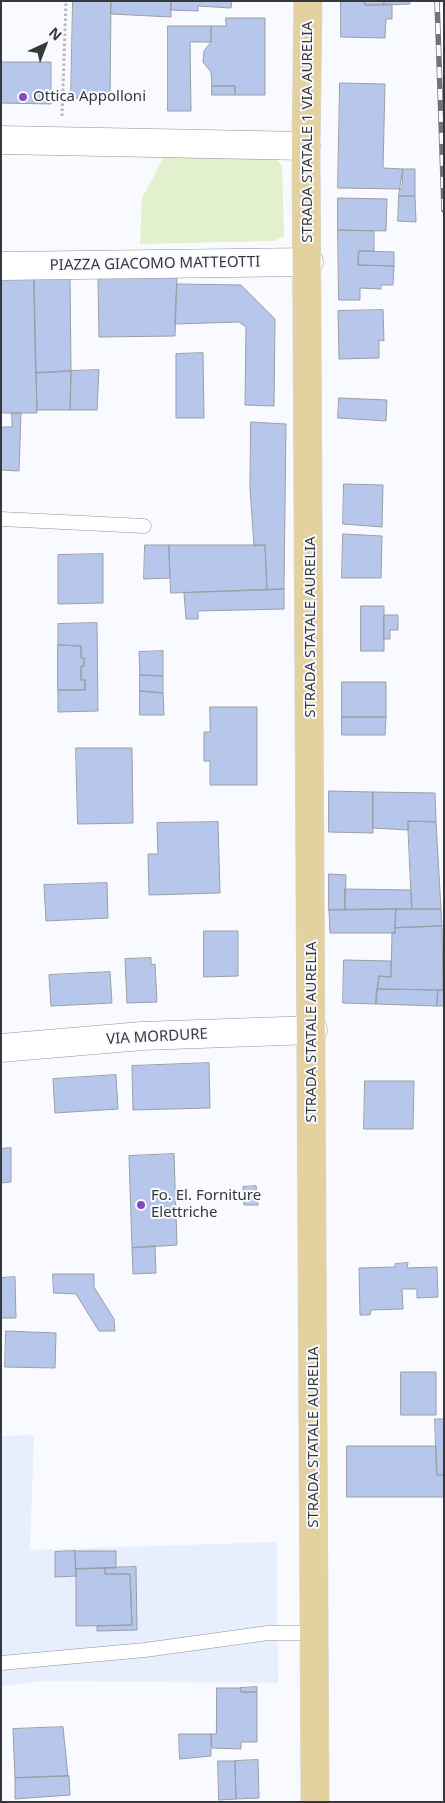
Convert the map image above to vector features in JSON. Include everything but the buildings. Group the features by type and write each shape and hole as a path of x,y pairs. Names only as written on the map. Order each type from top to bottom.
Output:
{"main road":[{"name":"STRADA STATALE 1 VIA AURELIA","path":"308,1 306,146 309,262"},
{"name":"STRADA STATALE AURELIA","path":"309,262 313,1030 311,1218 315,1802"}],"street":[{"path":"1,140 306,146"},
{"name":"PIAZZA GIACOMO MATTEOTTI","path":"1,266 309,262"},
{"name":"VIA MORDURE","path":"1,1048 142,1036 313,1030"}],"lane":[{"path":"1,519 144,526"},
{"path":"1,1663 146,1650 268,1633 315,1633"}],"path":[{"path":"62,141 66,1"}],"shaded area":[{"path":"34,1435 30,1550 277,1542 278,1683 44,1681 1,1686 1,1436"}],"green space":[{"path":"165,155 273,157 282,165 284,236 274,241 140,244 142,198"}],"railway":[{"path":"437,1 444,210"}],"place":[{"name":"Ottica Appolloni","path":"23,97"},
{"name":"Fo. El. Forniture Elettriche","path":"141,1205"}]}
